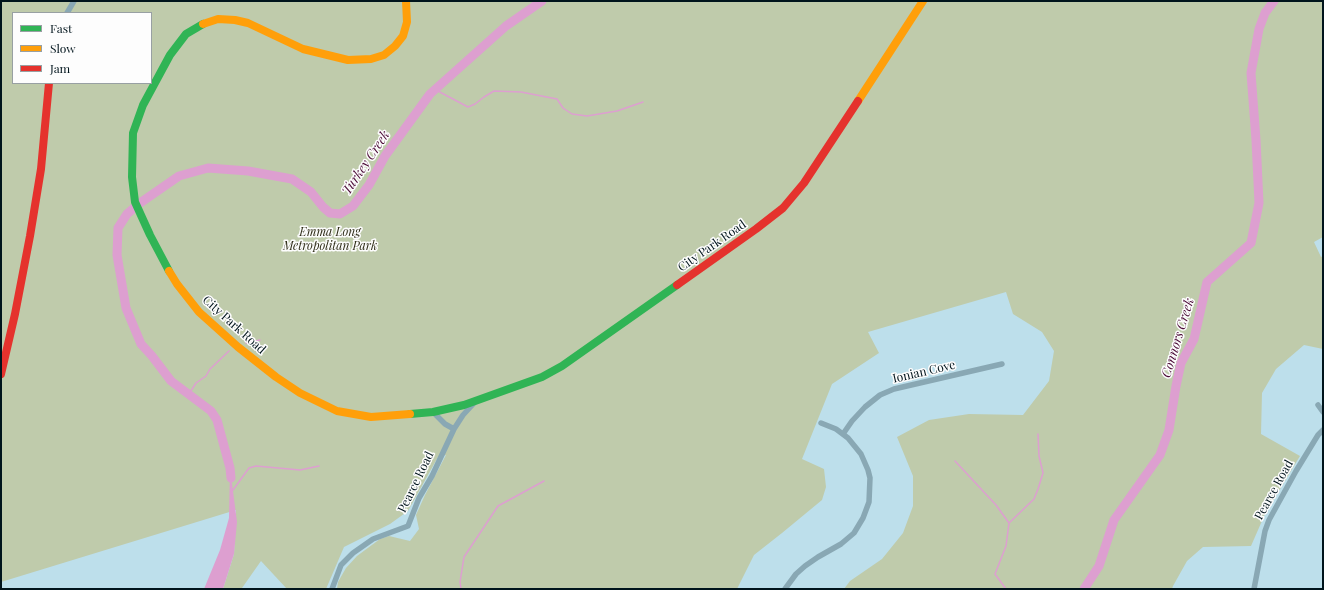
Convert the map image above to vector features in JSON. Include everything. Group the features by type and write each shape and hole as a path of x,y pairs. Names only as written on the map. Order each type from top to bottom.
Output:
{"street":[{"path":"68,12 74,1"},
{"name":"City Park Road","path":"406,1 407,22 403,36 395,46 384,55 371,59 348,60 332,57 310,51 282,40 248,23 226,18 210,21 192,30 180,40 161,70 143,105 132,133 132,177 135,202 163,261 174,279 199,312 238,347 289,387 330,408 359,416 386,417 433,412 476,402 536,380 556,370 714,260 778,212 792,198 809,176 922,1"},
{"path":"1,374 15,314 30,236 41,169 49,84"},
{"name":"Ionian Cove","path":"843,434 860,412 880,395 894,389 1002,364"},
{"name":"Pearce Road","path":"332,589 341,564 353,553 373,539 408,526 419,498 432,476 454,429 463,415 476,402"},
{"path":"1318,405 1323,412"},
{"path":"433,412 445,424 454,429"},
{"path":"785,589 796,574 805,566 841,544 854,533 867,510 869,502 870,487 868,470 857,448 848,438 836,429 821,423"},
{"name":"Pearce Road","path":"1254,589 1265,531 1269,520 1296,471 1318,435 1323,430"}],"green space":[{"name":"Emma Long Metropolitan Park","path":"1,1 1323,1 1323,237 1314,242 1321,257 1323,256 1323,349 1304,345 1276,369 1262,393 1261,434 1300,456 1265,514 1251,546 1203,547 1187,561 1172,589 844,589 850,581 882,559 903,533 913,506 913,476 897,437 929,420 969,414 1023,415 1049,381 1054,351 1042,332 1013,314 1006,292 868,332 879,353 832,384 802,459 824,469 826,487 822,500 754,555 737,589 337,589 338,582 346,568 357,556 380,539 389,536 410,541 419,529 416,515 446,455 438,457 408,511 390,524 344,547 326,589 287,589 261,561 242,588 243,589 223,589 234,554 236,510 1,582"}],"shaded area":[{"path":"230,468 237,522 234,554 223,589 204,589 220,550 229,518"}],"waterway":[{"name":"Turkey Creek","path":"231,478 230,468 217,420 211,411 171,381 141,344 126,308 117,255 118,228 127,214 140,203 179,176 208,168 248,171 292,179 311,192 330,213 340,214 353,206 369,185 385,156 430,94 506,26 542,1"},
{"name":"Connors Creek","path":"1084,589 1099,566 1114,520 1160,455 1169,430 1181,363 1194,339 1207,282 1251,243 1259,203 1251,73 1259,29 1265,13 1274,1"},
{"path":"436,90 468,107 494,91 521,92 557,99 563,108 572,114 587,116 617,111 643,102"},
{"path":"246,343 260,340"},
{"path":"189,394 196,383 206,376 210,369 229,351"},
{"path":"1009,523 1034,499 1038,489 1043,473 1039,456 1038,434"},
{"path":"955,461 996,505 1009,523 1006,546 995,574 1006,589"},
{"path":"233,490 249,468 256,466 300,470 319,466"},
{"path":"461,589 460,582 464,557 498,506 544,481"}],"traffic: fast":[{"path":"169,271 135,202 132,177 133,133 143,105 170,55 186,34 203,24"},
{"path":"410,414 433,412 464,405 542,377 562,366 677,285"}],"traffic: slow":[{"path":"203,24 218,19 235,20 248,23 303,49 348,60 371,59 384,55 395,46 403,36 407,22 406,1"},
{"path":"858,101 923,1"},
{"path":"169,271 177,284 199,312 238,347 276,377 300,393 337,411 371,417 410,414"}],"traffic: jam":[{"path":"1,374 15,314 30,236 41,169 49,84"},
{"path":"677,285 783,208 804,183 858,101"}]}
